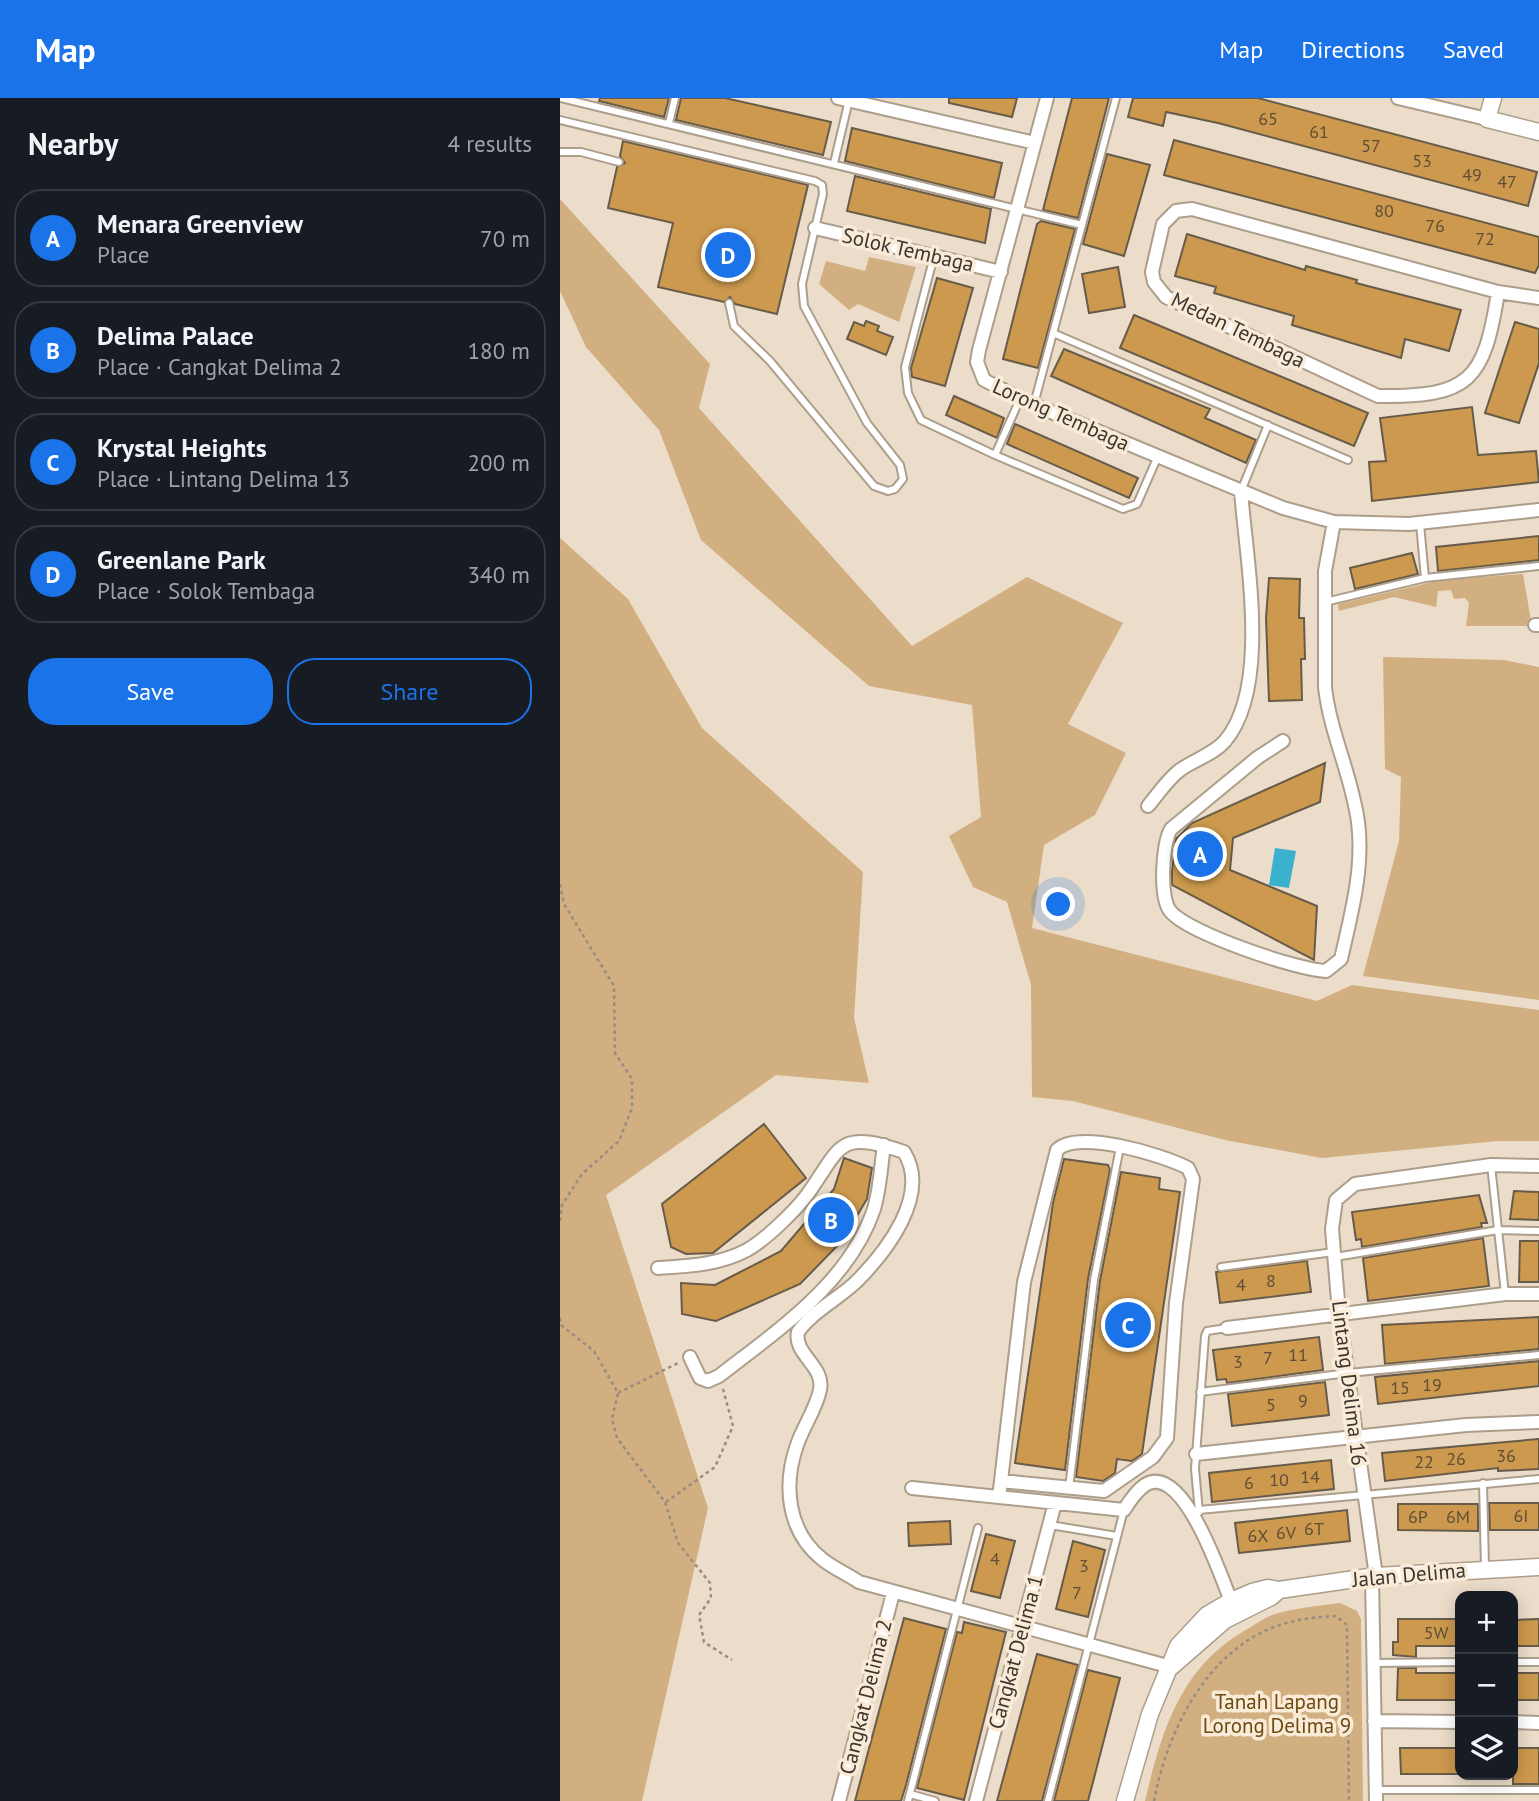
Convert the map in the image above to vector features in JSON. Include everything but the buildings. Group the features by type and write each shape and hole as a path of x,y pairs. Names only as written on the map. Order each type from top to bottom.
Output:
{"street":[{"name":"Lorong Tembaga","path":"1047,98 977,362 984,380 1020,399 1241,491 1295,512 1334,522"},
{"path":"1398,98 1539,132"},
{"path":"1488,119 1493,98"},
{"path":"846,99 1035,143"},
{"name":"Medan Tembaga","path":"1498,292 1476,371 1461,385 1412,397 1378,396 1166,297 1154,282 1152,272 1163,224 1176,211 1192,209 1498,292 1539,298"},
{"name":"Solok Tembaga","path":"815,228 1000,272"},
{"path":"1148,806 1178,771 1223,744 1238,724 1245,704 1253,620 1241,491"},
{"path":"1283,741 1257,758 1171,829 1166,844 1164,899 1171,912 1192,928 1296,966 1325,971 1341,960 1359,870 1360,847 1356,809 1327,704 1325,687 1326,553 1334,522 1362,525 1420,524 1539,510"},
{"path":"999,1497 1000,1481 1024,1282 1054,1158 1063,1144 1079,1140 1121,1147 1188,1168 1193,1179 1176,1303 1167,1438 1153,1457 1113,1487 1098,1491 1000,1481"},
{"path":"658,1268 715,1263 748,1250 799,1204 835,1151 857,1142 884,1145 874,1208 859,1243 820,1292 796,1316 719,1376 708,1381 701,1378 690,1357"},
{"name":"Cangkat Delima 2","path":"884,1145 904,1152 910,1161 911,1195 905,1212 874,1261 855,1282 801,1328 797,1338 820,1378 820,1391 797,1444 789,1472 788,1495 802,1536 821,1558 859,1582 1022,1629 1171,1667"},
{"path":"1492,1165 1539,1166"},
{"name":"Lintang Delima 16","path":"1376,1796 1374,1577 1339,1313 1332,1212 1342,1192 1355,1184 1492,1165"},
{"path":"1227,1328 1505,1294 1539,1294"},
{"path":"1196,1454 1466,1424 1539,1422"},
{"path":"912,1488 1124,1510 1145,1485 1162,1482 1178,1493 1202,1530 1231,1601"},
{"name":"Cangkat Delima 1","path":"976,1801 1055,1503"},
{"name":"Jalan Delima","path":"1125,1801 1150,1714 1178,1646 1193,1628 1231,1601 1268,1588 1279,1590 1374,1577 1485,1568 1539,1567"},
{"name":"Jalan Delima","path":"1171,1667 1225,1620 1272,1597 1279,1590"},
{"name":"Cangkat Delima 2","path":"839,1801 893,1593"},
{"path":"1374,1721 1455,1722"},
{"path":"1518,1722 1539,1723"}],"lane":[{"path":"561,98 1082,225"},
{"path":"669,123 675,98"},
{"path":"1034,405 1116,98"},
{"path":"834,163 846,99"},
{"path":"560,120 815,181 822,185 823,194 802,284 804,306 867,423 900,465 903,479 895,489 879,490 868,480 771,361 734,326 729,303"},
{"path":"560,152 581,152 619,162"},
{"path":"934,256 905,367 908,393 922,420 995,455 1123,509 1137,504 1158,456"},
{"path":"1053,333 1348,460"},
{"path":"995,455 1020,399"},
{"path":"1241,491 1268,425"},
{"path":"1420,524 1425,579"},
{"path":"1325,602 1425,579 1539,566"},
{"path":"1069,1488 1094,1280 1121,1147"},
{"path":"1492,1165 1505,1294"},
{"path":"1221,1267 1498,1230 1539,1231"},
{"path":"1202,1530 1196,1454 1206,1334 1227,1328"},
{"path":"1200,1392 1348,1373 1539,1355"},
{"path":"1199,1510 1539,1479"},
{"path":"1483,1483 1485,1568"},
{"path":"1048,1801 1124,1510"},
{"path":"1049,1525 1117,1536"},
{"path":"935,1801 909,1797 959,1611 978,1528"},
{"path":"1373,1663 1455,1662"},
{"path":"1518,1662 1539,1662"},
{"path":"1376,1796 1539,1790"}],"path":[{"path":"560,884 564,904 614,985 615,1053 632,1079 632,1108 619,1141 582,1174 562,1205 560,1222"},
{"path":"560,1318 561,1325 594,1351 618,1393 612,1419 617,1438 665,1503 678,1543 710,1583 711,1598 699,1615 704,1642 732,1660"},
{"path":"618,1393 690,1357"},
{"path":"665,1503 715,1467 733,1426 719,1376"},
{"path":"1154,1801 1175,1734 1200,1687 1216,1666 1276,1626 1309,1618 1336,1616 1347,1625 1349,1801"}],"green space":[{"path":"560,199 710,364 699,408 912,646 1027,577 1123,623 1068,724 1126,753 1095,815 1044,845 1032,928 1317,1001 1352,985 1539,1010 1539,1141 1498,1141 1322,1158 1225,1140 1073,1101 1032,1097 1031,985 1007,902 973,887 949,836 981,817 972,705 869,686 701,540 659,430 586,347 560,291"},
{"path":"869,257 916,267 899,322 858,304 849,310 819,284 826,261 865,271"},
{"path":"560,538 628,599 702,728 863,872 854,1018 869,1083 776,1075 606,1195 708,1508 642,1801 560,1801"},
{"path":"1523,574 1532,626 1466,626 1469,603 1465,598 1454,599 1451,590 1438,591 1436,607 1394,597 1339,611 1338,604 1441,580"},
{"path":"1383,657 1504,660 1539,667 1539,1000 1363,976 1399,841 1401,777 1385,769"},
{"name":"Tanah Lapang Lorong Delima 9","path":"1340,1603 1357,1611 1361,1619 1363,1801 1145,1801 1166,1727 1176,1704 1204,1664 1222,1646 1268,1617 1297,1609"}],"water":[{"path":"1275,848 1296,851 1289,888 1269,885"}],"place":[{"name":"Greenlane Park","path":"728,255"},
{"name":"Menara Greenview","path":"1200,854"},
{"name":"Delima Palace","path":"831,1220"},
{"name":"Krystal Heights","path":"1128,1325"}]}
